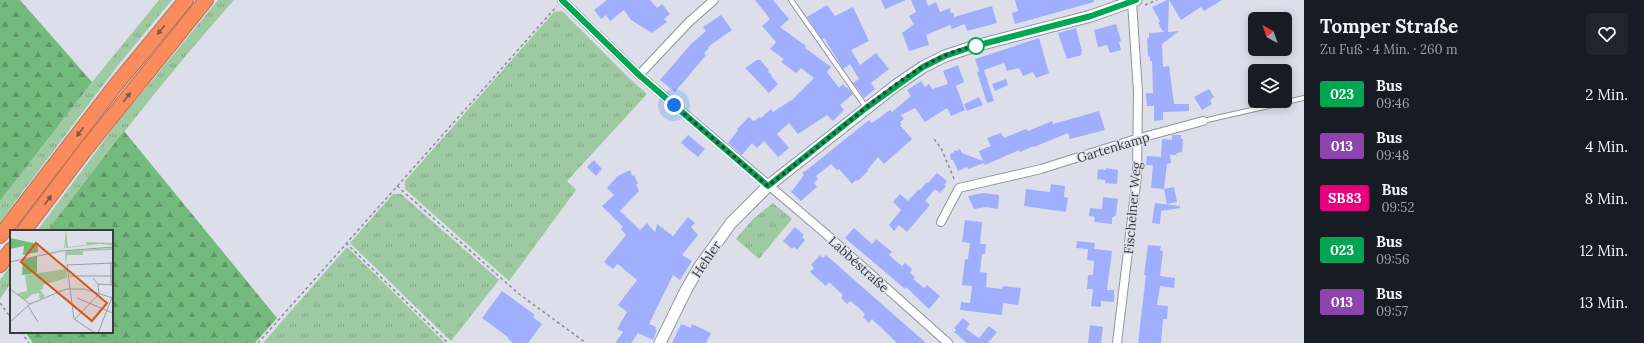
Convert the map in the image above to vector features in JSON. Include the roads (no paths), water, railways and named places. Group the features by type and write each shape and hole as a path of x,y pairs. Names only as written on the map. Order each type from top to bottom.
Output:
{"highway":[{"path":"0,236 115,86 186,0"},
{"path":"25,230 90,144 206,0"},
{"path":"0,265 10,251"}],"main road":[{"name":"Hehler","path":"660,343 686,290 700,266 731,223 768,186 866,108 923,67 945,56 975,46 1091,16 1133,3"}],"street":[{"name":"Labbéstraße","path":"562,0 639,75 826,234 948,343"},
{"path":"639,75 689,22 714,0"},
{"name":"Fischelner Weg","path":"1117,343 1137,176 1136,139 1138,92 1133,3"},
{"name":"Gartenkamp","path":"941,222 959,188 1041,168 1136,139 1203,122"}],"lane":[{"path":"791,0 866,108"},
{"name":"Gartenkamp","path":"1203,122 1304,98"}]}
